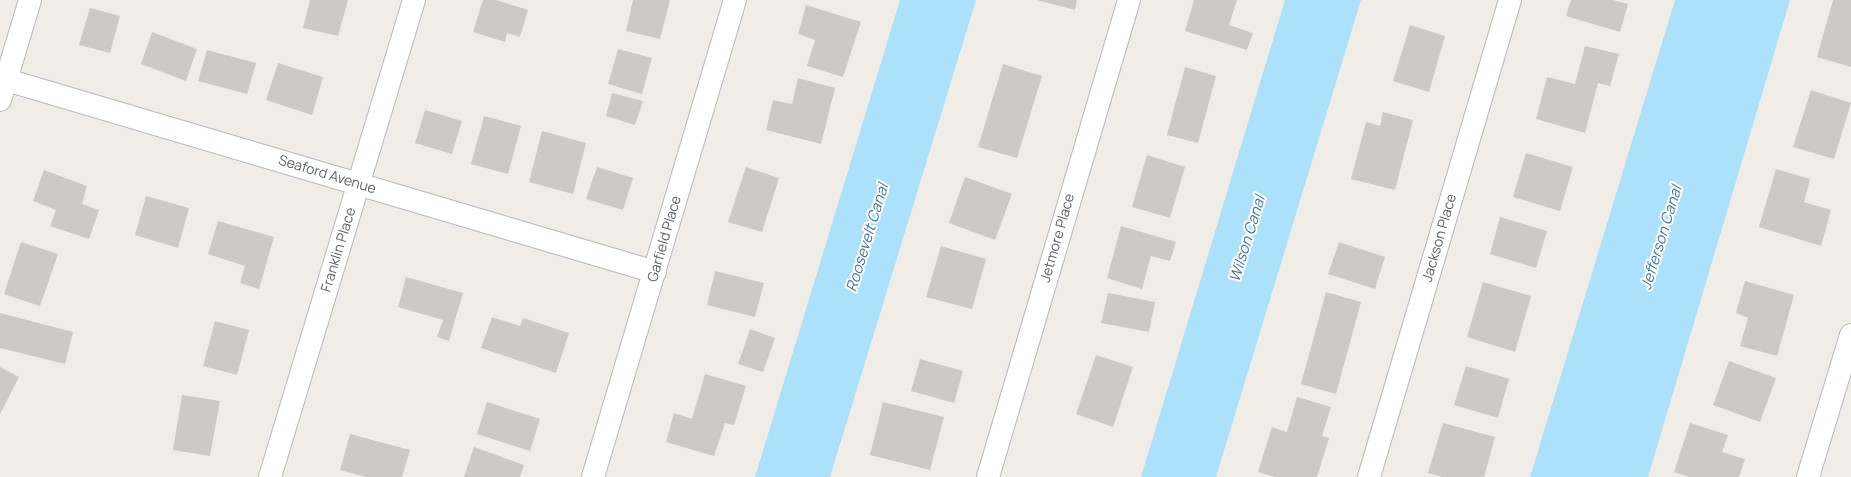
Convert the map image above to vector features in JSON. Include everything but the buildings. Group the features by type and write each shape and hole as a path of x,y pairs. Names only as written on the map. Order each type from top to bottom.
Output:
{"street":[{"path":"0,100 3,78 30,0"},
{"name":"Franklin Place","path":"270,477 414,0"},
{"name":"Garfield Place","path":"593,477 735,0"},
{"name":"Jetmore Place","path":"988,477 1129,0"},
{"name":"Jackson Place","path":"1369,477 1510,0"},
{"name":"Seaford Avenue","path":"3,78 655,272"},
{"path":"1808,477 1851,335"}],"water":[{"name":"Roosevelt Canal","path":"900,0 976,0 830,477 755,477"},
{"name":"Wilson Canal","path":"1285,0 1361,0 1216,477 1141,477"},
{"name":"Jefferson Canal","path":"1675,0 1790,0 1648,477 1530,477"}]}
